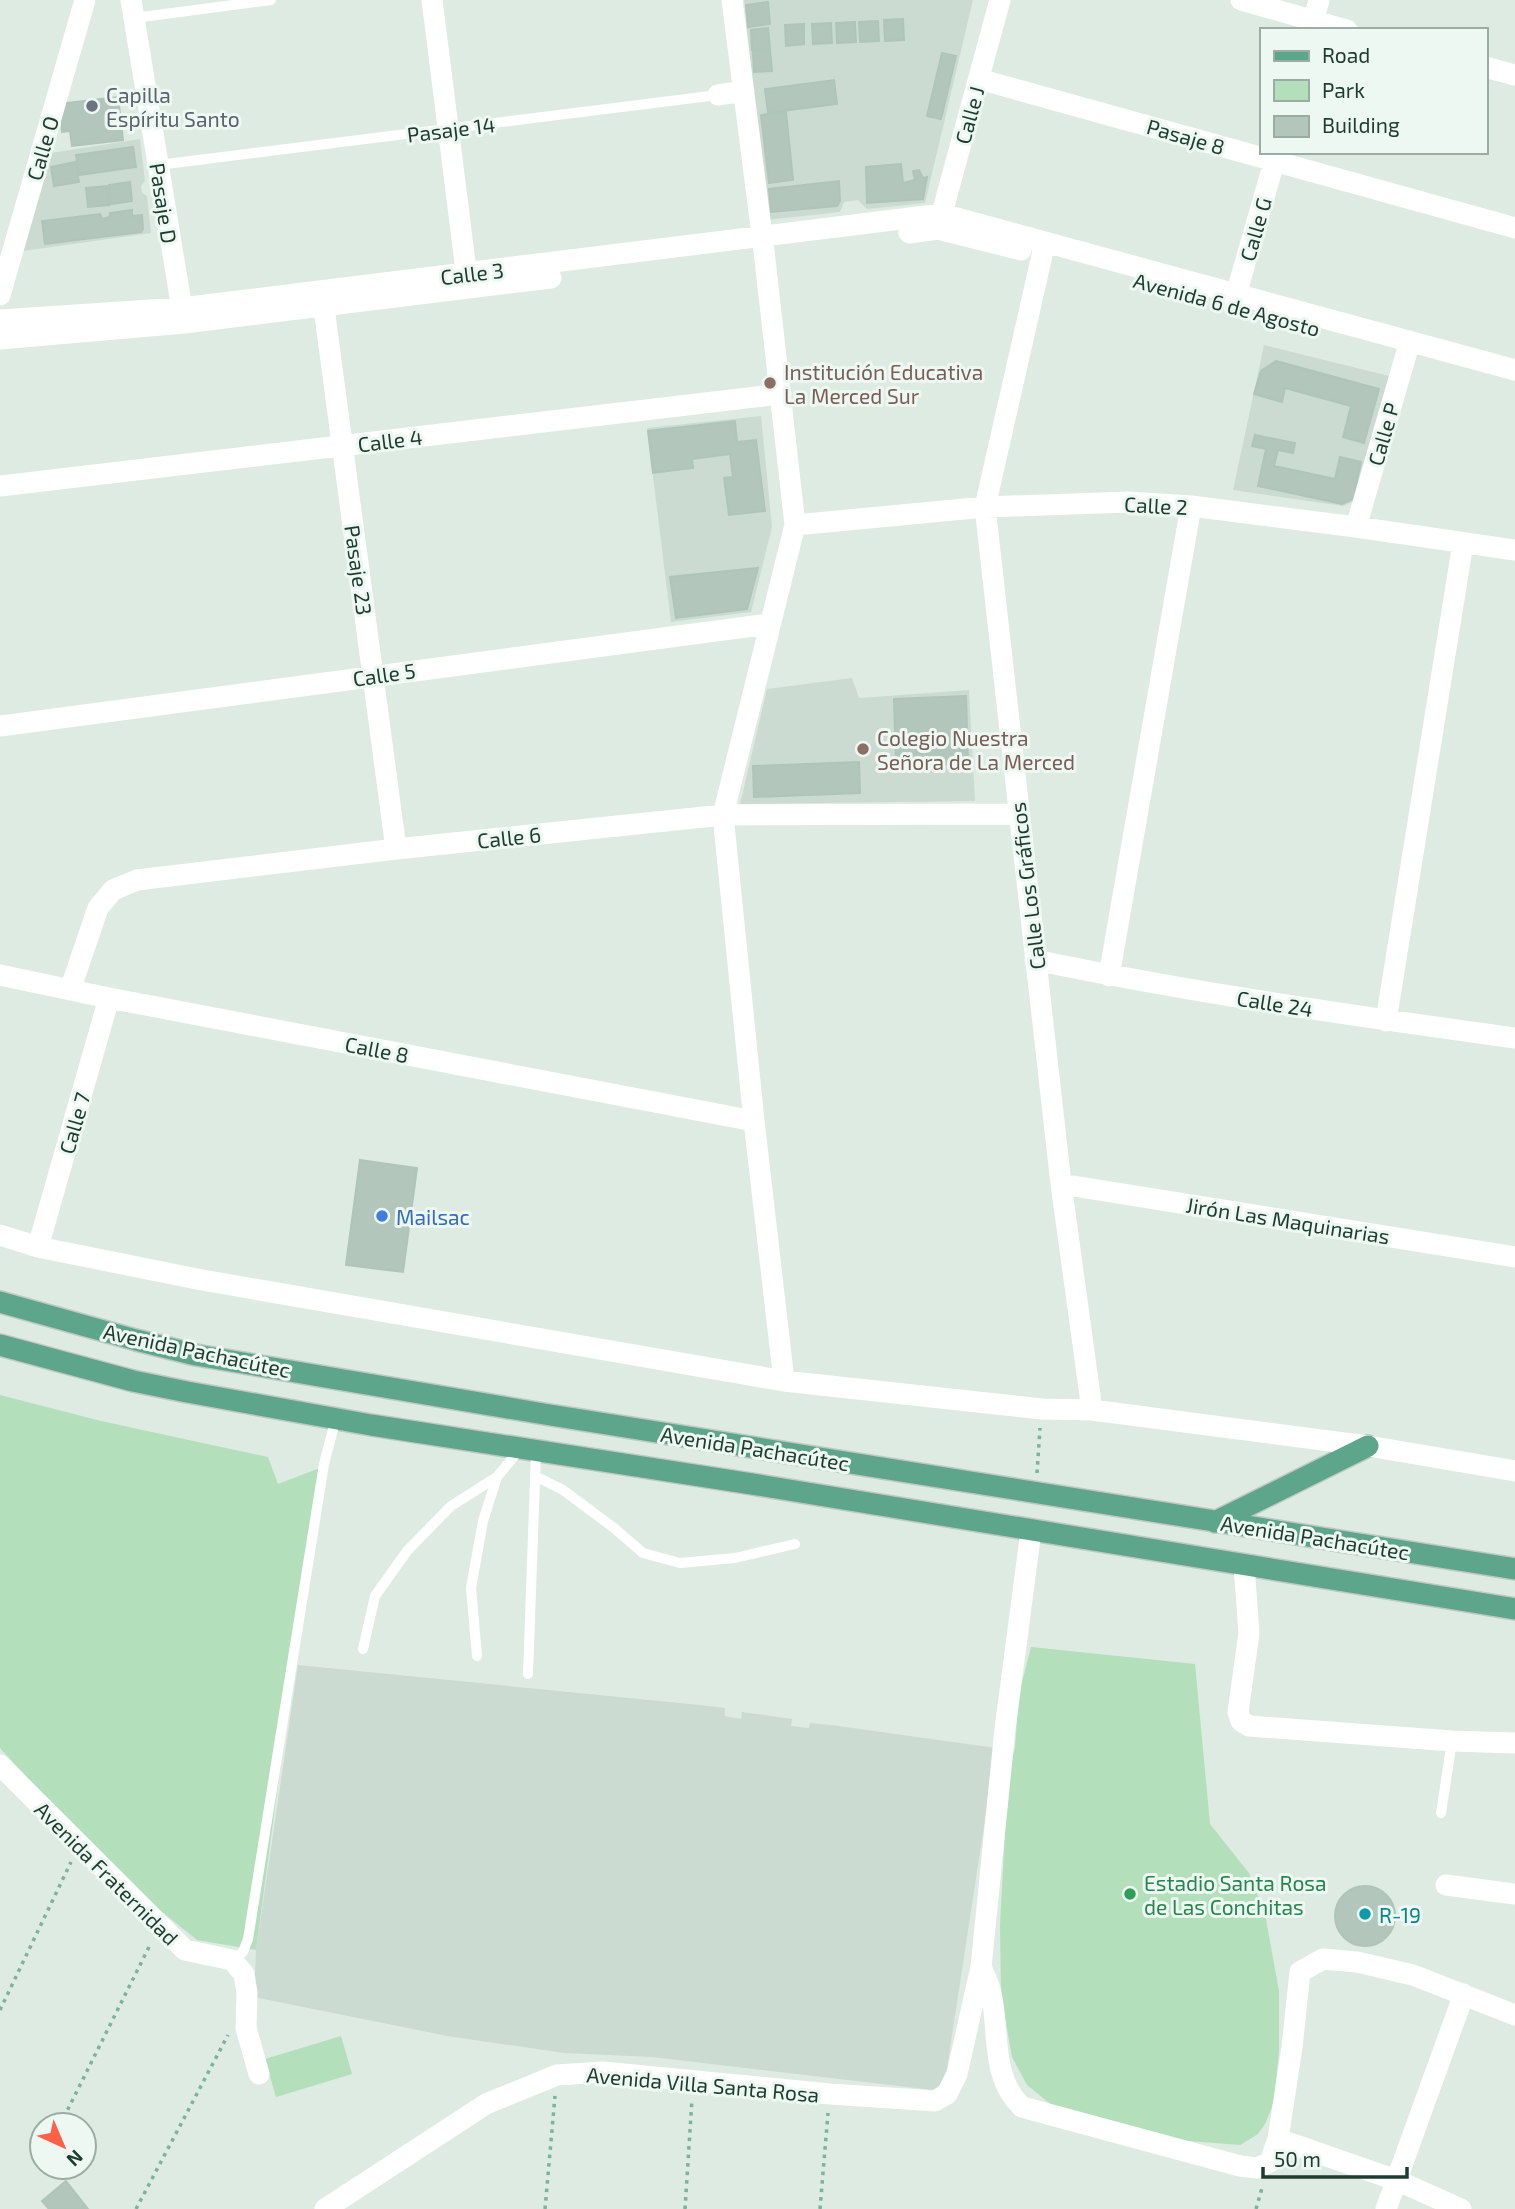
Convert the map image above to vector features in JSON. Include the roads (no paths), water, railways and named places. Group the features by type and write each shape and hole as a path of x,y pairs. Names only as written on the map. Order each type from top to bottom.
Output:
{"main road":[{"name":"Avenida Pachacútec","path":"0,1302 196,1355 503,1407 1515,1569"},
{"name":"Avenida Pachacútec","path":"0,1345 133,1381 336,1418 1515,1609"},
{"path":"1215,1522 1368,1446"}],"street":[{"name":"Calle O","path":"0,295 85,0"},
{"path":"432,0 467,281"},
{"path":"732,0 795,525 723,815 784,1381"},
{"name":"Calle J","path":"940,222 1000,0"},
{"path":"1241,0 1315,17 1342,28"},
{"name":"Pasaje D","path":"132,9 183,316"},
{"path":"1487,68 1515,75"},
{"name":"Pasaje 8","path":"979,79 1260,153"},
{"name":"Pasaje 14","path":"718,95 744,91"},
{"name":"Pasaje 8","path":"1276,157 1515,228"},
{"name":"Calle G","path":"1235,300 1276,157"},
{"name":"Calle 3","path":"0,338 940,222"},
{"name":"Avenida 6 de Agosto","path":"940,222 1408,347 1515,370"},
{"name":"Calle Los Gráficos","path":"1043,249 985,507 1061,1184 1092,1409"},
{"name":"Pasaje 23","path":"323,298 396,849"},
{"name":"Calle 3","path":"0,320 183,316"},
{"name":"Avenida 6 de Agosto","path":"1408,347 1515,383"},
{"name":"Calle P","path":"1356,527 1408,347"},
{"name":"Calle 4","path":"0,486 781,394"},
{"name":"Calle 2","path":"795,525 985,507 1128,502 1191,506 1515,550"},
{"path":"1109,976 1191,506"},
{"path":"1387,1021 1463,543"},
{"name":"Calle 5","path":"0,726 769,624"},
{"name":"Calle 6","path":"70,990 98,908 113,890 137,880 396,849 723,815 1019,814"},
{"name":"Calle 24","path":"1035,960 1109,976 1387,1021 1515,1038"},
{"name":"Calle 8","path":"0,975 754,1121"},
{"name":"Calle 7","path":"38,1247 109,998"},
{"name":"Jirón Las Maquinarias","path":"1061,1184 1515,1257"},
{"path":"0,1235 38,1247 215,1283 784,1381 1042,1409 1092,1409 1368,1446 1515,1471"},
{"path":"1031,1531 1005,1729 981,1967 991,1992 999,2069 1012,2097 1022,2107 1240,2166 1257,2168 1270,2162 1278,2139 1300,1972 1323,1959 1357,1962 1413,1975 1515,2015"},
{"path":"1244,1565 1250,1633 1238,1712 1241,1721 1249,1726 1515,1744"},
{"name":"Avenida Fraternidad","path":"0,1765 185,1950 232,1960"},
{"path":"1446,1885 1515,1894"},
{"path":"232,1960 244,1974 247,2028 259,2074"},
{"name":"Avenida Villa Santa Rosa","path":"325,2209 486,2104 557,2075 603,2072 830,2094 935,2101 947,2094 957,2074 981,1967"},
{"path":"1386,2209 1464,1994"},
{"path":"1278,2139 1396,2180 1461,2209"}],"lane":[{"path":"132,9 271,0"},
{"name":"Pasaje 14","path":"158,165 718,95"},
{"path":"232,1960 243,1952 248,1940 324,1464 336,1418"},
{"path":"363,1649 375,1596 407,1550 451,1506 497,1477 528,1451 535,1476 528,1674"},
{"path":"535,1476 563,1490 643,1553 680,1563 735,1558 795,1544"},
{"path":"477,1656 471,1588 483,1521 497,1477"},
{"path":"1441,1813 1452,1741"}],"place":[{"name":"Capilla Espíritu Santo","path":"92,106"},
{"name":"Institución Educativa La Merced Sur","path":"770,383"},
{"name":"Colegio Nuestra Señora de La Merced","path":"863,749"},
{"name":"Mailsac","path":"382,1216"},
{"name":"Estadio Santa Rosa de Las Conchitas","path":"1130,1894"},
{"name":"R-19","path":"1365,1914"}]}
